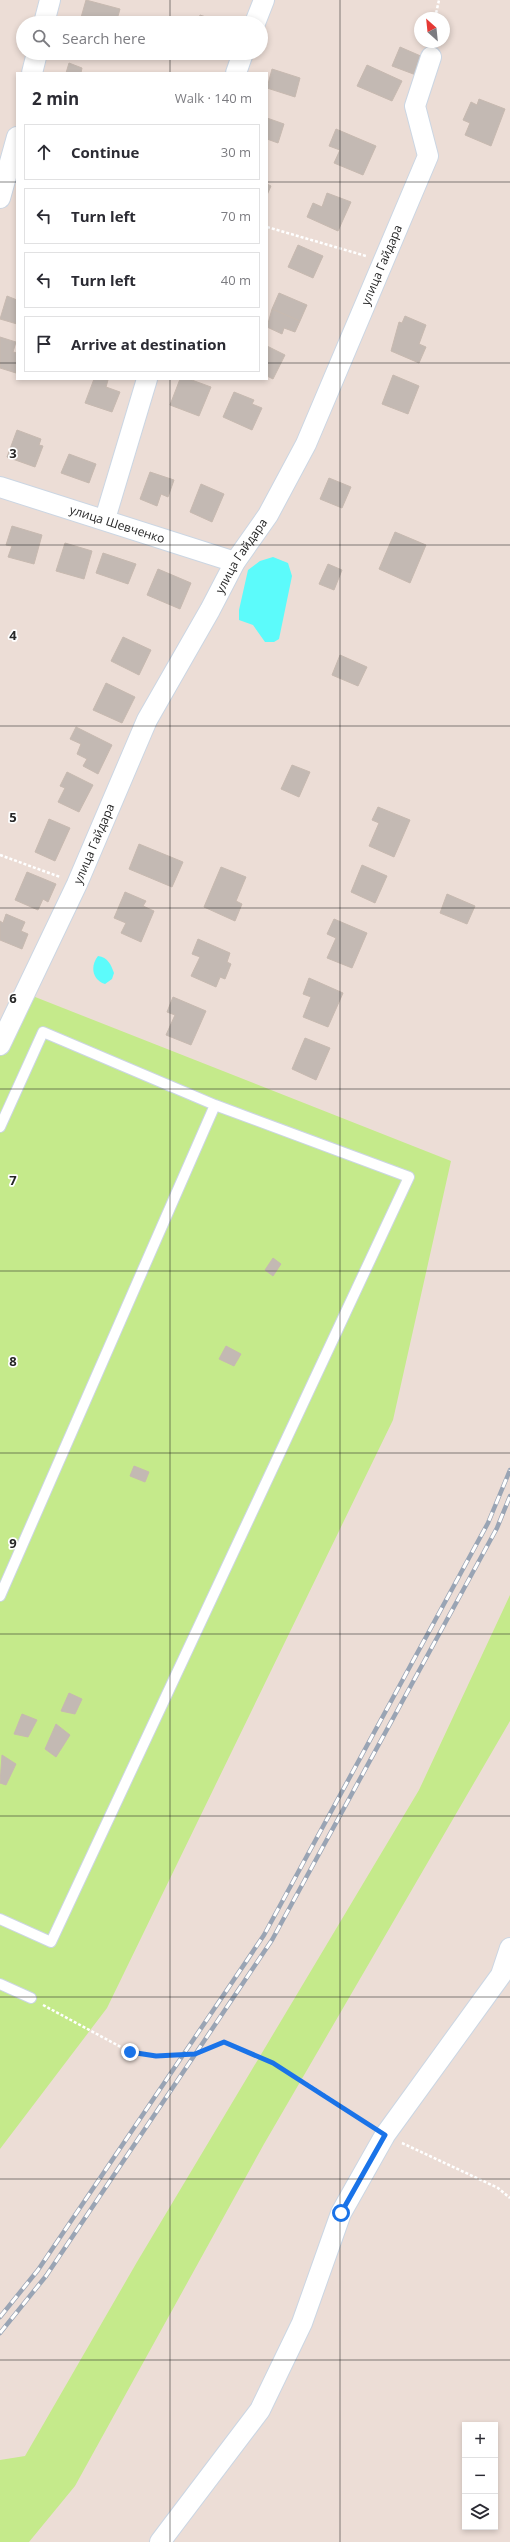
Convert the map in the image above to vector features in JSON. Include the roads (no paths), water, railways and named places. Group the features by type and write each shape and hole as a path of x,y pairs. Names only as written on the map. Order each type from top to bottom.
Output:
{"street":[{"path":"257,16 264,0"},
{"path":"45,16 48,1"},
{"name":"улица Гайдара","path":"0,1045 30,994 147,720 210,610 235,562 268,515 306,444 382,261 428,156 415,106 431,57"},
{"path":"32,72 35,60"},
{"path":"236,72 241,60"},
{"path":"0,198 12,144"},
{"path":"105,519 147,380"},
{"name":"улица Шевченко","path":"0,487 105,519 235,562"},
{"path":"160,2542 260,2410 302,2323 341,2213 385,2135 501,1975 510,1948"}],"lane":[{"path":"0,1127 43,1032 215,1106 409,1177 51,1942 0,1919"},
{"path":"0,1596 215,1106"},
{"path":"0,1984 31,1998"}],"water":[{"path":"273,557 288,563 292,576 279,639 274,642 265,642 253,625 239,620 239,610 248,570 260,561"},
{"path":"98,956 107,960 114,973 112,979 105,984 97,979 93,968 95,960"}],"railway":[{"path":"0,2317 38,2270 264,1935 488,1523 510,1470"},
{"path":"0,2333 46,2276 272,1940 497,1528 510,1496"}]}
